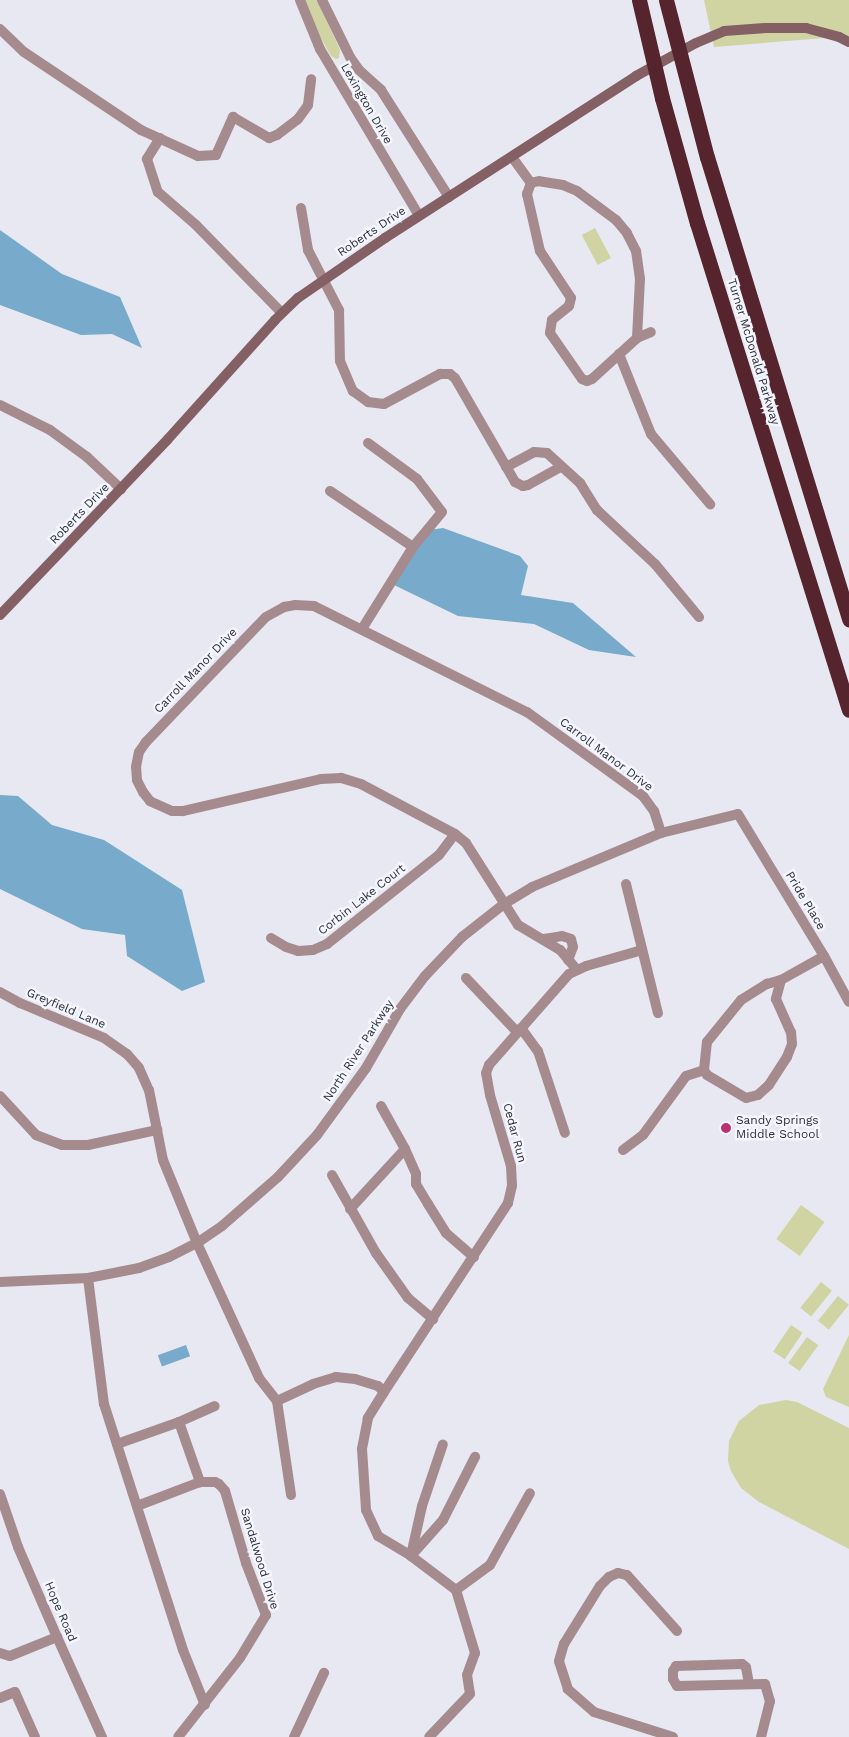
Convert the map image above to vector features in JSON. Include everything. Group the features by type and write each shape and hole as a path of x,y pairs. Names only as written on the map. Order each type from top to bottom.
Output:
{"highway":[{"name":"Turner McDonald Parkway","path":"639,0 662,98 697,222 849,710"},
{"name":"Turner McDonald Parkway","path":"666,0 684,76 747,295 849,620"}],"street":[{"name":"Lexington Drive","path":"300,0 320,50 419,216"},
{"name":"Lexington Drive","path":"322,0 348,53 359,70 380,90 449,198"},
{"name":"Roberts Drive","path":"0,614 121,489 282,313 324,280 419,216 636,76 696,43 724,32 766,28 806,28 839,37 849,42"},
{"path":"0,29 24,52 141,130 198,156 216,155 233,117 269,138 277,136 298,119 308,105 311,79"},
{"path":"160,138 147,159 158,192 196,226 282,313"},
{"path":"512,157 531,184"},
{"path":"636,338 640,279 636,251 628,233 616,220 578,190 539,181 531,184 527,194 540,251 571,298 569,306 552,320 550,333 582,379 587,381 592,379 636,338 651,332"},
{"path":"301,208 308,250 340,310 340,361 353,391 368,402 384,404 440,374 450,374 455,378 516,482 523,486 561,467"},
{"path":"620,354 651,434 710,504"},
{"path":"0,405 50,430 87,457 121,489"},
{"path":"362,629 413,547 442,512 416,480 368,444"},
{"path":"506,467 538,451 547,453 580,482 597,510 655,564 699,617"},
{"path":"330,491 413,547"},
{"name":"Carroll Manor Drive","path":"504,904 475,854 455,834 361,784 341,778 321,779 183,811 160,807 143,792 137,780 136,767 139,752 146,742 266,617 284,607 303,605 324,610 527,712 643,796 654,811 661,834"},
{"name":"North River Parkway","path":"0,1282 88,1278 139,1268 197,1243 251,1202 317,1135 351,1089 400,1010 425,976 462,937 504,904 561,874 661,834 738,814"},
{"name":"Pride Place","path":"738,814 824,956 849,1002"},
{"name":"Corbin Lake Court","path":"271,938 286,948 298,951 313,950 327,944 439,855 455,834"},
{"path":"626,884 658,1013"},
{"path":"504,904 518,925 560,950 577,970"},
{"path":"544,939 562,936 571,939 573,947 568,960"},
{"name":"Cedar Run","path":"456,1590 411,1556 378,1536 366,1510 362,1449 368,1418 508,1203 512,1185 508,1151 490,1095 486,1073 495,1057 569,974 586,966 642,950"},
{"path":"781,980 776,999 791,1032 792,1044 787,1057 769,1085 758,1095 746,1098 708,1075 704,1070 707,1042 735,1006 754,991 781,980 824,956"},
{"path":"466,978 538,1051 565,1133"},
{"name":"Greyfield Lane","path":"0,992 20,1003 104,1038 127,1054 139,1068 148,1090 163,1160 197,1243 259,1378 277,1401"},
{"path":"623,1150 643,1135 686,1076 704,1070"},
{"path":"0,1096 36,1135 62,1146 88,1145 157,1130"},
{"path":"381,1106 416,1174 416,1184 437,1219 446,1233 474,1257"},
{"path":"350,1209 405,1150"},
{"path":"332,1175 376,1253 408,1298 433,1319"},
{"path":"88,1278 104,1404 183,1650 205,1705"},
{"path":"291,1495 277,1401 313,1384 336,1378 355,1378 378,1386 384,1392"},
{"path":"117,1444 179,1422 215,1406"},
{"path":"137,1506 200,1482 179,1422"},
{"path":"411,1556 422,1506 443,1444"},
{"path":"411,1556 443,1520 475,1457"},
{"name":"Sandalwood Drive","path":"178,1737 240,1658 266,1615 246,1563 225,1491 215,1482 200,1482"},
{"path":"429,1737 470,1694 467,1675 475,1653 456,1590 490,1565 530,1493"},
{"name":"Hope Road","path":"0,1494 18,1547 56,1637 102,1737"},
{"path":"673,1737 594,1712 568,1689 559,1661 564,1644 600,1586 609,1577 618,1573 627,1575 677,1631"},
{"path":"0,1654 10,1656 56,1637"},
{"path":"749,1684 746,1667 742,1664 676,1666 673,1671 673,1679 676,1686 765,1684 770,1701 761,1737"},
{"path":"294,1737 324,1673"},
{"path":"0,1698 15,1692 35,1737"}],"green space":[{"path":"304,0 317,0 340,50 339,58 336,59 331,56 316,29"},
{"path":"704,0 849,0 849,36 714,47"},
{"path":"595,228 611,258 598,265 582,235"},
{"path":"801,1205 824,1222 800,1256 776,1239"},
{"path":"821,1282 832,1291 811,1316 800,1308"},
{"path":"838,1296 849,1305 829,1330 818,1321"},
{"path":"791,1325 803,1333 785,1359 773,1352"},
{"path":"849,1335 849,1407 826,1397 823,1389"},
{"path":"807,1337 818,1345 800,1371 788,1363"},
{"path":"786,1400 797,1402 849,1428 849,1549 759,1502 741,1488 731,1471 728,1461 729,1441 739,1421 759,1405"}],"water":[{"path":"0,230 62,274 120,297 142,348 112,334 81,335 0,305"},
{"path":"443,528 520,556 528,566 521,595 573,603 636,657 589,650 534,624 458,616 392,584 429,530"},
{"path":"0,795 18,796 52,825 104,840 182,890 205,982 182,991 127,956 125,935 82,929 0,889"},
{"path":"186,1345 190,1356 162,1367 158,1355"}],"place":[{"name":"Sandy Springs Middle School","path":"726,1128"}]}
